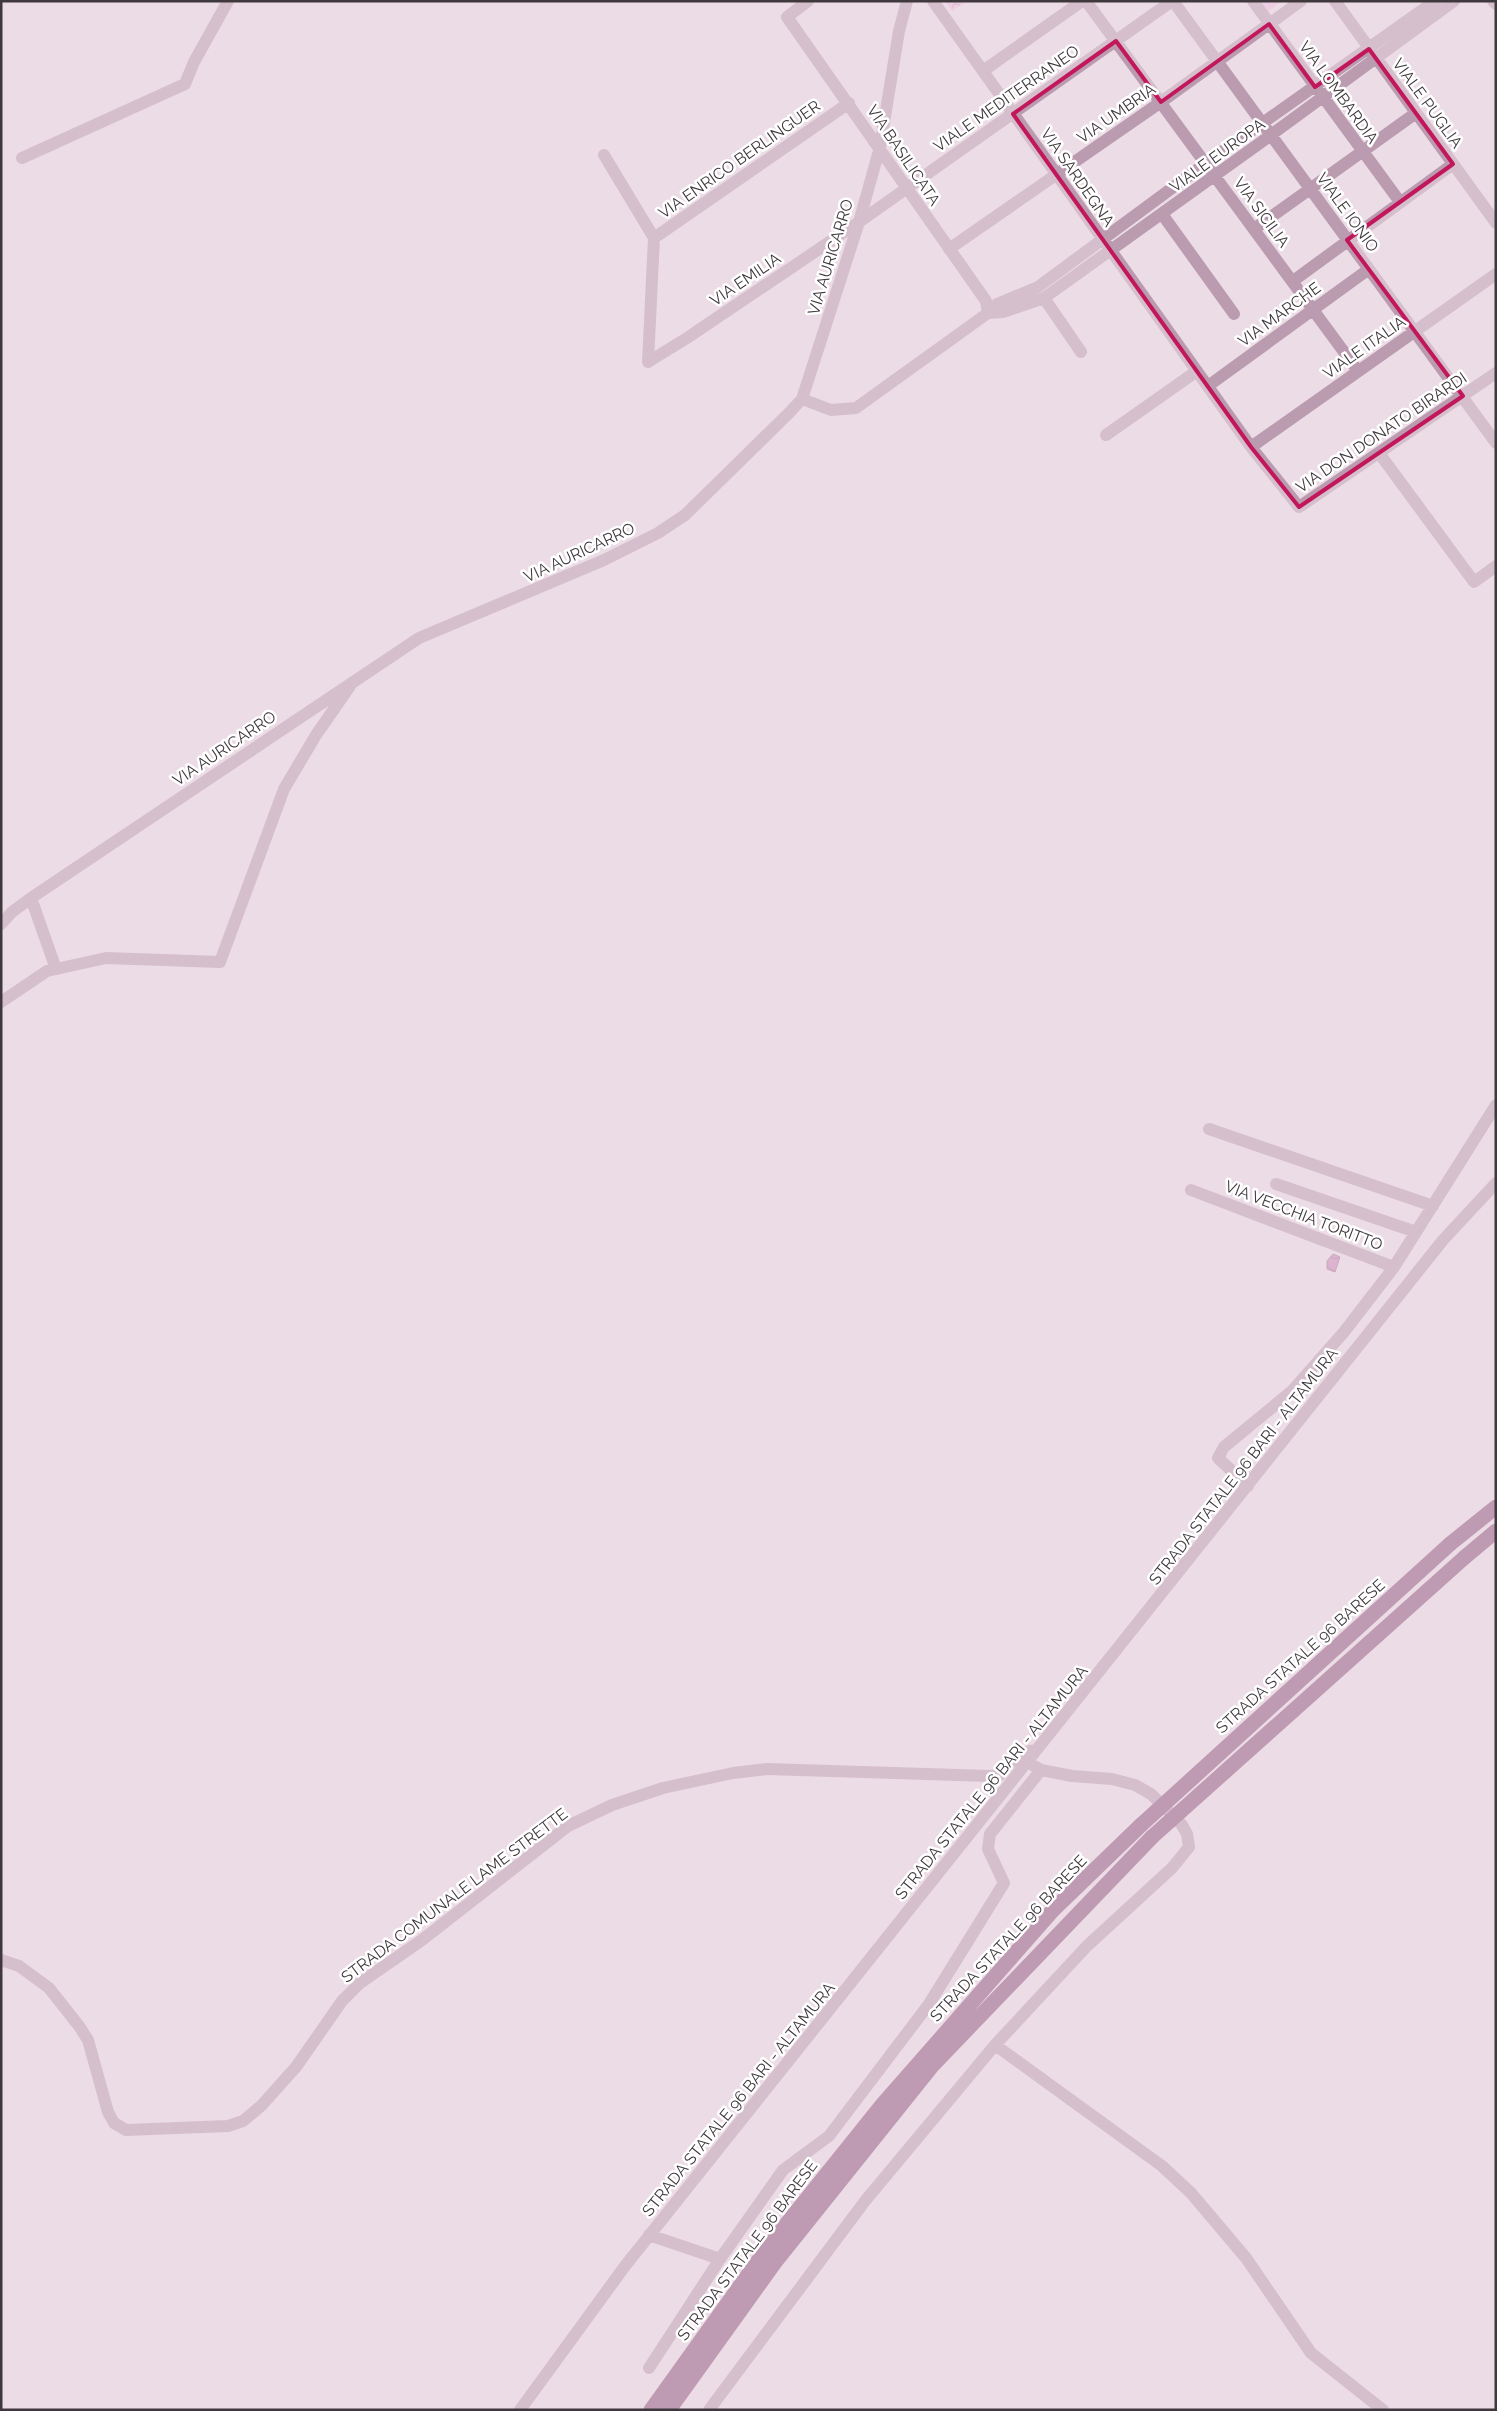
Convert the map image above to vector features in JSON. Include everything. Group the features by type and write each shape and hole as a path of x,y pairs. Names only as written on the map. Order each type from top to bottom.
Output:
{"highway":[{"name":"STRADA STATALE 96 BARESE","path":"651,2410 768,2246 882,2105 1053,1910 1141,1825 1450,1544 1496,1506"},
{"name":"STRADA STATALE 96 BARESE","path":"669,2410 776,2261 932,2066 1152,1837 1496,1531"}],"street":[{"path":"22,158 185,84 194,62 228,1"},
{"name":"VIA BASILICATA","path":"808,1 787,16 880,147 986,302 988,313"},
{"name":"VIA AURICARRO","path":"1,924 12,912 31,898 419,638 604,560 658,533 685,515 802,399 859,222 880,147 899,31 907,1"},
{"name":"VIA SARDEGNA","path":"932,1 1251,447"},
{"path":"983,71 1082,1"},
{"name":"VIA SICILIA","path":"1086,1 1358,370"},
{"name":"VIALE MEDITERRANEO","path":"859,222 1172,1"},
{"name":"VIALE IONIO","path":"1172,1 1496,443"},
{"name":"VIA LOMBARDIA","path":"1253,1 1400,202"},
{"name":"VIA UMBRIA","path":"949,249 1161,102 1301,1"},
{"name":"VIALE PUGLIA","path":"1335,1 1496,224"},
{"name":"VIALE EUROPA","path":"1372,54 1435,1"},
{"name":"VIALE EUROPA","path":"802,399 831,410 856,408 988,313 997,304 1038,287 1206,163 1263,124 1319,92 1372,54 1454,1"},
{"path":"1493,1 1496,4"},
{"name":"VIALE EUROPA","path":"988,313 1003,312 1044,298 1271,135 1319,92"},
{"name":"VIA ENRICO BERLINGUER","path":"604,155 654,238 849,103"},
{"path":"1254,229 1416,113"},
{"path":"1292,281 1453,164"},
{"path":"1162,214 1234,314"},
{"name":"VIA EMILIA","path":"654,238 648,362 687,338 859,222"},
{"name":"VIA MARCHE","path":"1208,386 1369,269"},
{"name":"VIALE ITALIA","path":"1251,447 1496,274"},
{"path":"1044,298 1081,352"},
{"path":"1106,435 1197,370"},
{"name":"VIA DON DONATO BIRARDI","path":"1251,447 1299,507 1496,374"},
{"path":"1379,453 1474,582 1496,566"},
{"path":"1,1002 47,972 106,958 220,962 284,789 316,735 355,680"},
{"path":"31,898 56,969"},
{"name":"VIA VECCHIA TORITTO","path":"1192,1190 1394,1267 1496,1105"},
{"path":"1209,1129 1433,1206"},
{"name":"STRADA STATALE 96 BARI - ALTAMURA","path":"520,2410 539,2381 649,2235 1443,1240 1496,1183"},
{"path":"1276,1184 1416,1232"},
{"path":"1248,1486 1218,1458 1224,1447 1292,1391 1344,1332 1394,1267"},
{"name":"STRADA COMUNALE LAME STRETTE","path":"1,1960 19,1966 49,1988 79,2026 88,2040 108,2112 114,2123 126,2130 142,2131 228,2126 243,2121 261,2106 296,2067 342,2001 360,1983 422,1940 568,1826 612,1805 663,1788 733,1773 767,1769 1000,1775 1014,1757 1026,1751 1036,1750"},
{"path":"709,2410 865,2201 994,2045 1087,1946 1172,1868 1188,1847 1187,1834 1182,1826 1150,1794 1135,1785 1112,1779 1072,1776 1041,1770 1028,1761"},
{"path":"648,2368 720,2259 783,2170 830,2136 929,2004 1004,1883 988,1849 990,1834 1041,1770"},
{"path":"994,2045 1162,2166 1191,2193 1246,2258 1311,2353 1383,2410"},
{"path":"649,2235 720,2259"}],"highlighted area":[{"path":"1269,24 1315,87 1369,49 1453,164 1347,240 1463,396 1299,507 1251,447 1013,114 1116,41 1161,102"}],"green space":[{"path":"945,1 967,1 952,11"},
{"path":"1255,1 1282,1 1264,14"}],"water":[{"path":"1333,1254 1340,1257 1335,1272 1327,1269 1327,1261"}]}
